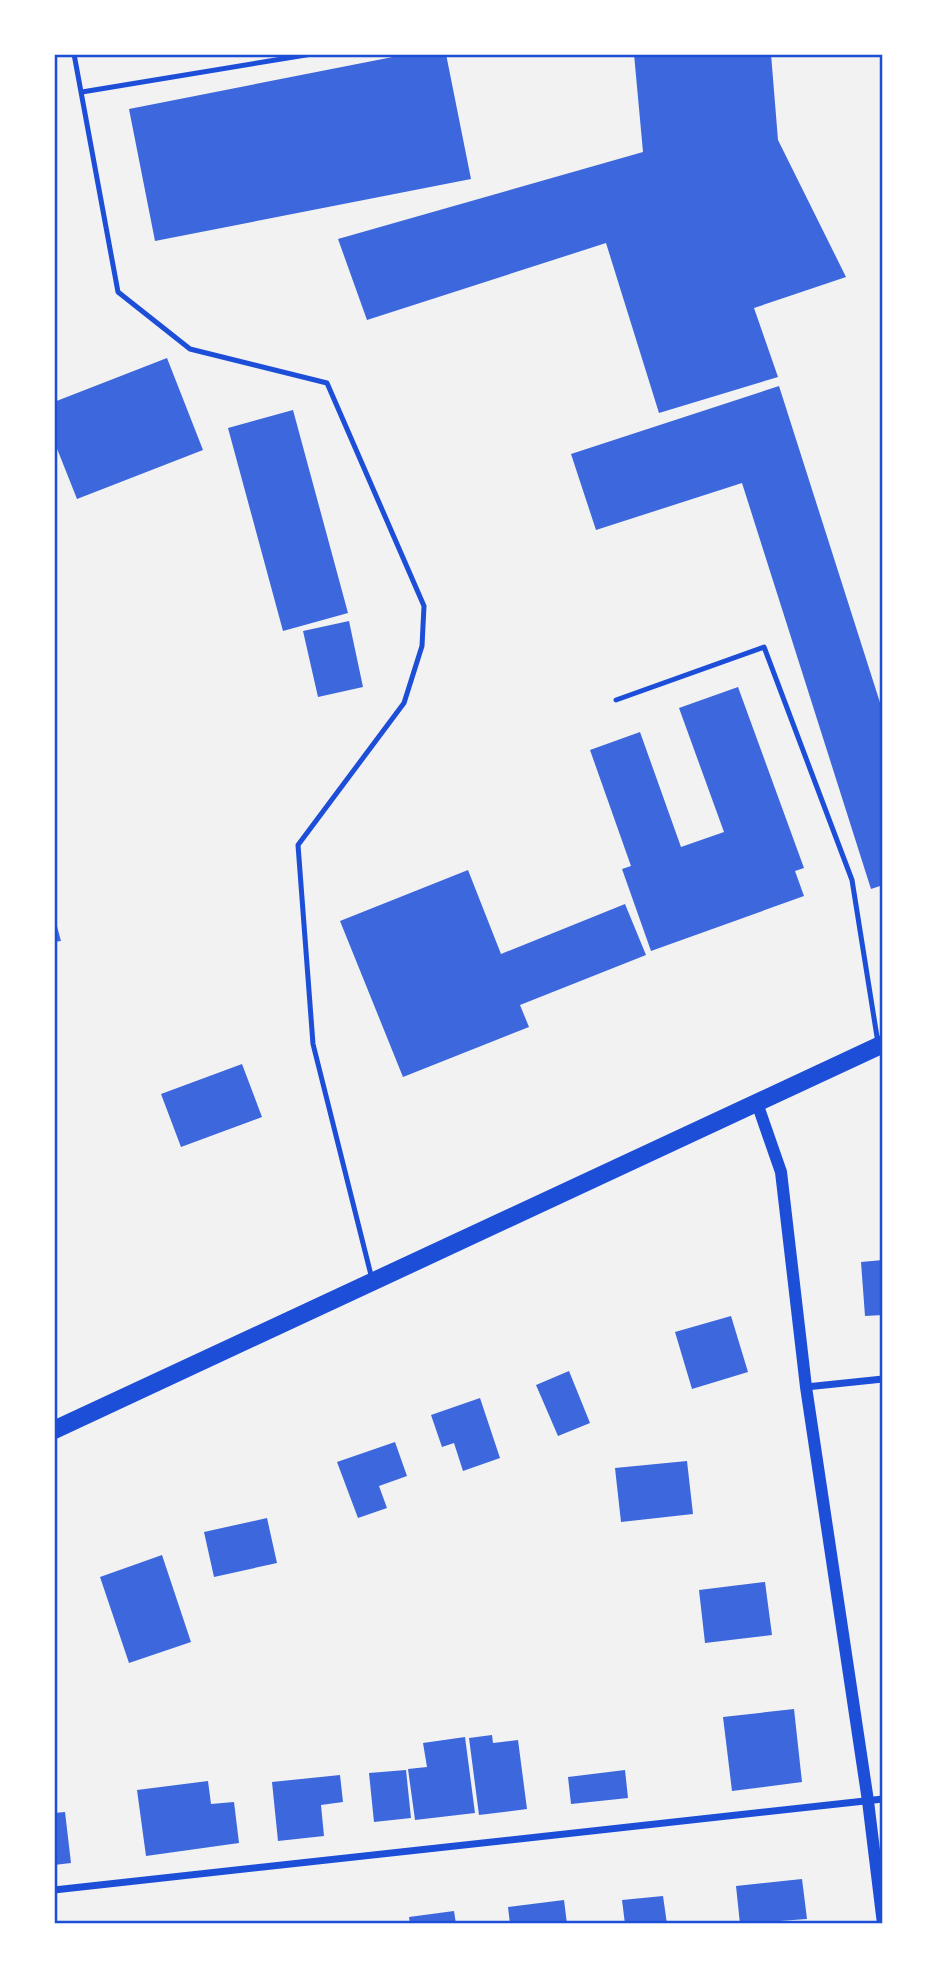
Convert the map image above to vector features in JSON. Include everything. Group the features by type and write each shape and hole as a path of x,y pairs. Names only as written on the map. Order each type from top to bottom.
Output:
{"main road":[{"path":"54,1430 880,1045"}],"street":[{"path":"757,1102 781,1172 806,1387 868,1801 883,1923"},
{"path":"806,1387 883,1379"},
{"path":"54,1890 883,1800"}],"lane":[{"path":"74,54 118,292 190,349 327,383 424,606 422,646 404,703 298,845 313,1044 372,1282"},
{"path":"82,92 312,54"},
{"path":"616,700 764,647 852,880 880,1045"}],"building":[{"path":"408,54 446,54 471,179 155,241 129,109"},
{"path":"634,54 771,54 778,140 846,277 754,308 778,377 659,413 606,243 367,320 338,239 643,152"},
{"path":"167,358 203,450 77,499 54,441 54,402"},
{"path":"779,386 883,712 883,885 871,889 742,483 596,530 571,454"},
{"path":"293,410 348,613 283,631 228,428"},
{"path":"349,621 363,687 318,697 303,631"},
{"path":"738,687 804,868 795,871 804,896 651,951 622,869 631,866 590,750 640,732 681,847 724,832 679,708"},
{"path":"468,870 501,954 625,904 646,955 520,1005 529,1027 403,1077 340,921"},
{"path":"54,915 61,941 54,942"},
{"path":"242,1064 262,1117 181,1147 161,1094"},
{"path":"883,1260 883,1315 865,1316 861,1262"},
{"path":"731,1316 748,1372 692,1389 675,1332"},
{"path":"569,1371 590,1423 558,1436 536,1385"},
{"path":"480,1398 500,1458 463,1471 454,1443 442,1447 431,1415"},
{"path":"395,1442 407,1476 379,1486 387,1508 358,1518 337,1462"},
{"path":"687,1461 693,1514 621,1522 615,1468"},
{"path":"267,1518 277,1563 214,1577 204,1532"},
{"path":"162,1555 191,1642 129,1663 100,1577"},
{"path":"765,1582 772,1635 705,1643 699,1590"},
{"path":"794,1709 802,1782 732,1791 723,1717"},
{"path":"492,1735 493,1743 518,1740 527,1809 479,1815 469,1738"},
{"path":"465,1737 475,1813 415,1820 408,1769 427,1767 423,1743"},
{"path":"406,1770 411,1818 374,1822 369,1773"},
{"path":"625,1770 628,1798 571,1804 568,1777"},
{"path":"340,1775 343,1802 321,1805 324,1836 278,1841 272,1782"},
{"path":"208,1781 211,1804 234,1802 239,1843 146,1856 137,1790"},
{"path":"65,1812 71,1863 54,1865 54,1813"},
{"path":"802,1879 807,1919 740,1924 736,1886"},
{"path":"663,1896 667,1924 625,1924 622,1900"},
{"path":"564,1900 567,1924 510,1924 508,1907"},
{"path":"454,1911 456,1924 410,1924 409,1917"}]}
